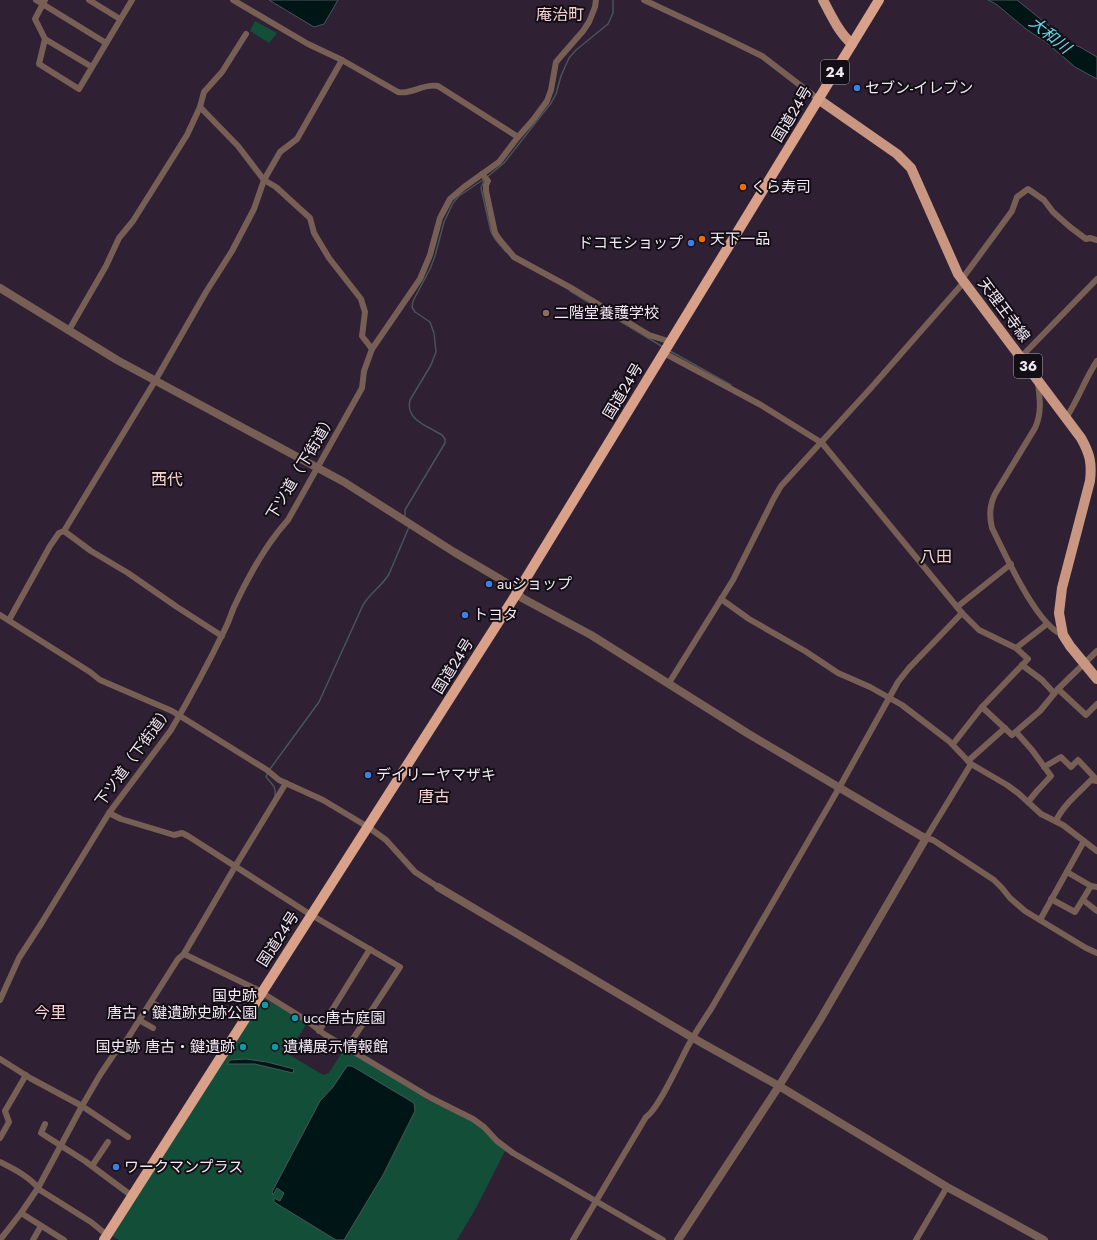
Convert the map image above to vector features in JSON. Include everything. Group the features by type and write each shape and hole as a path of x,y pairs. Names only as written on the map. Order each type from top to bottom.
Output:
{"highway":[{"name":"国道24号","path":"106,1237 517,593 879,0"}],"main road":[{"path":"823,0 840,31 852,44"},
{"name":"天理王寺線","path":"818,99 897,154 911,168 958,274 1038,379 1086,448 1090,457 1090,481 1062,588 1059,613 1063,635 1070,646 1097,678"}],"street":[{"path":"36,0 44,2 106,43"},
{"path":"89,0 120,19"},
{"path":"45,39 39,64 79,89 132,0"},
{"path":"233,0 308,44 342,60 398,92 404,93 427,86 438,86 518,137"},
{"name":"下ツ道（下街道）","path":"0,1000 19,958 109,813 171,730 205,670 253,570 278,531 288,520 362,388 364,371 372,349 420,279 430,255 440,218 450,199 499,162 547,101 551,90 556,62 589,22 596,0"},
{"path":"644,0 723,36 762,56 818,99"},
{"path":"44,2 35,19 45,39 92,67"},
{"path":"69,330 106,266 119,238 134,221 187,135 200,107 204,92 222,72 246,34"},
{"path":"9,620 50,546 59,533 64,531 236,244 254,209 264,180 280,152 296,139 342,60"},
{"path":"200,107 238,146 264,180 276,187 310,218 314,233 330,258 361,299 365,312 362,336 372,349"},
{"path":"482,174 488,181 485,188 493,227 499,239 514,257 574,288 649,335 671,342"},
{"path":"669,683 739,569 777,492 822,443 963,281 1012,211 1017,197 1028,190 1044,200 1053,212 1086,239 1090,238 1097,240"},
{"path":"1021,357 1097,279"},
{"path":"0,288 155,381 318,466 454,552 513,587 517,593 528,601 591,635 721,717 920,836 933,840 994,880 1018,906 1086,948 1097,953"},
{"path":"664,353 761,405 822,443 962,613 979,630 1016,648 1028,659 982,707 952,744"},
{"path":"1066,418 1097,361"},
{"path":"1038,379 1040,418 1036,428 995,494 991,502 990,511 992,528 1038,613 1057,633 1063,635"},
{"path":"64,531 222,636"},
{"path":"957,607 1011,564"},
{"path":"721,599 749,619 805,651 838,673 890,697 910,710 952,744 970,762 1007,785 1041,814 1056,821 1097,851"},
{"path":"573,1240 646,1117 650,1115 663,1094 693,1038 839,788 903,674 962,613"},
{"path":"0,615 90,672 100,680 172,711 286,783 323,800 368,827 386,840 415,872 438,887 693,1038 779,1086 947,1187 1044,1240"},
{"path":"1016,648 1048,624"},
{"path":"982,707 1012,735 1040,711 1056,691 1097,651"},
{"path":"1022,665 1086,715 1097,704"},
{"path":"678,1240 779,1086 820,1020 970,762 1005,728"},
{"path":"1016,732 1052,776 1037,790 1028,802"},
{"path":"1044,766 1061,756 1071,767 1078,760 1097,780"},
{"path":"1056,821 1069,803 1092,780 1097,780"},
{"path":"0,1240 38,1188 82,1106 114,1054 126,1041 178,959 184,954 234,864 286,783"},
{"path":"109,813 121,819 174,835 182,833 400,967 348,1048"},
{"path":"1040,920 1084,841"},
{"path":"1051,899 1075,912 1094,886 1067,872"},
{"path":"1083,900 1097,911"},
{"path":"319,1030 370,949"},
{"path":"184,954 261,993 306,1020 348,1048 442,1104 473,1119 484,1127 497,1141 513,1153 663,1240"},
{"path":"151,1002 164,1010"},
{"path":"139,1020 152,1028"},
{"path":"0,1059 82,1106 128,1137"},
{"path":"0,1138 9,1122 5,1111 26,1075"},
{"path":"46,1124 41,1133 92,1166 132,1196"},
{"path":"92,1166 108,1142"},
{"path":"0,1162 19,1173 106,1237"},
{"path":"916,1240 947,1187"},
{"path":"21,1213 57,1238 64,1240"},
{"path":"33,1240 41,1226"}],"green space":[{"path":"255,21 277,33 269,43 250,31"},
{"path":"264,998 307,1023 288,1054 323,1075 329,1073 344,1049 431,1102 472,1120 505,1151 476,1208 457,1240 119,1240 112,1236"}],"water":[{"path":"269,0 338,0 324,24 314,27"},
{"name":"大和川","path":"988,0 1017,0 1070,43 1097,57 1097,79 1075,67 1047,43 1026,29 996,4"},
{"path":"246,1059 267,1062 294,1069 293,1073 255,1064 227,1064 230,1060"},
{"path":"347,1066 352,1066 414,1103 415,1111 383,1175 344,1240 336,1240 274,1202 274,1198 280,1201 284,1193 277,1188 273,1195 272,1192 320,1101 333,1087"}],"waterway":[{"path":"487,177 504,163 551,103 556,94 561,76 569,58 576,50 608,24 613,13 613,0"},
{"path":"405,516 405,510 445,443 445,439 442,435 419,422 411,413 409,407 410,400 431,365 436,352 434,333 430,322 415,312 412,307 413,301 430,269 444,222 453,203 459,196 484,179"},
{"path":"484,180 481,188 491,232 506,252"},
{"path":"570,291 663,347"},
{"path":"670,351 731,385"},
{"path":"270,769 319,702 363,605 389,574 409,527"},
{"path":"268,772 266,777 272,783 275,796"},
{"path":"181,954 193,933"}],"place":[{"name":"セブン-イレブン","path":"857,88"},
{"name":"くら寿司","path":"743,187"},
{"name":"天下一品","path":"702,239"},
{"name":"ドコモショップ","path":"691,243"},
{"name":"二階堂養護学校","path":"546,313"},
{"name":"auショップ","path":"489,584"},
{"name":"トヨタ","path":"465,615"},
{"name":"デイリーヤマザキ","path":"368,775"},
{"name":"国史跡 唐古・鍵遺跡史跡公園","path":"265,1005"},
{"name":"ucc唐古庭園","path":"295,1018"},
{"name":"国史跡 唐古・鍵遺跡","path":"243,1047"},
{"name":"遺構展示情報館","path":"275,1047"},
{"name":"ワークマンプラス","path":"116,1167"}],"district":[{"name":"庵治町","path":"560,14"},
{"name":"西代","path":"167,479"},
{"name":"八田","path":"936,556"},
{"name":"唐古","path":"434,796"},
{"name":"今里","path":"50,1012"}]}
